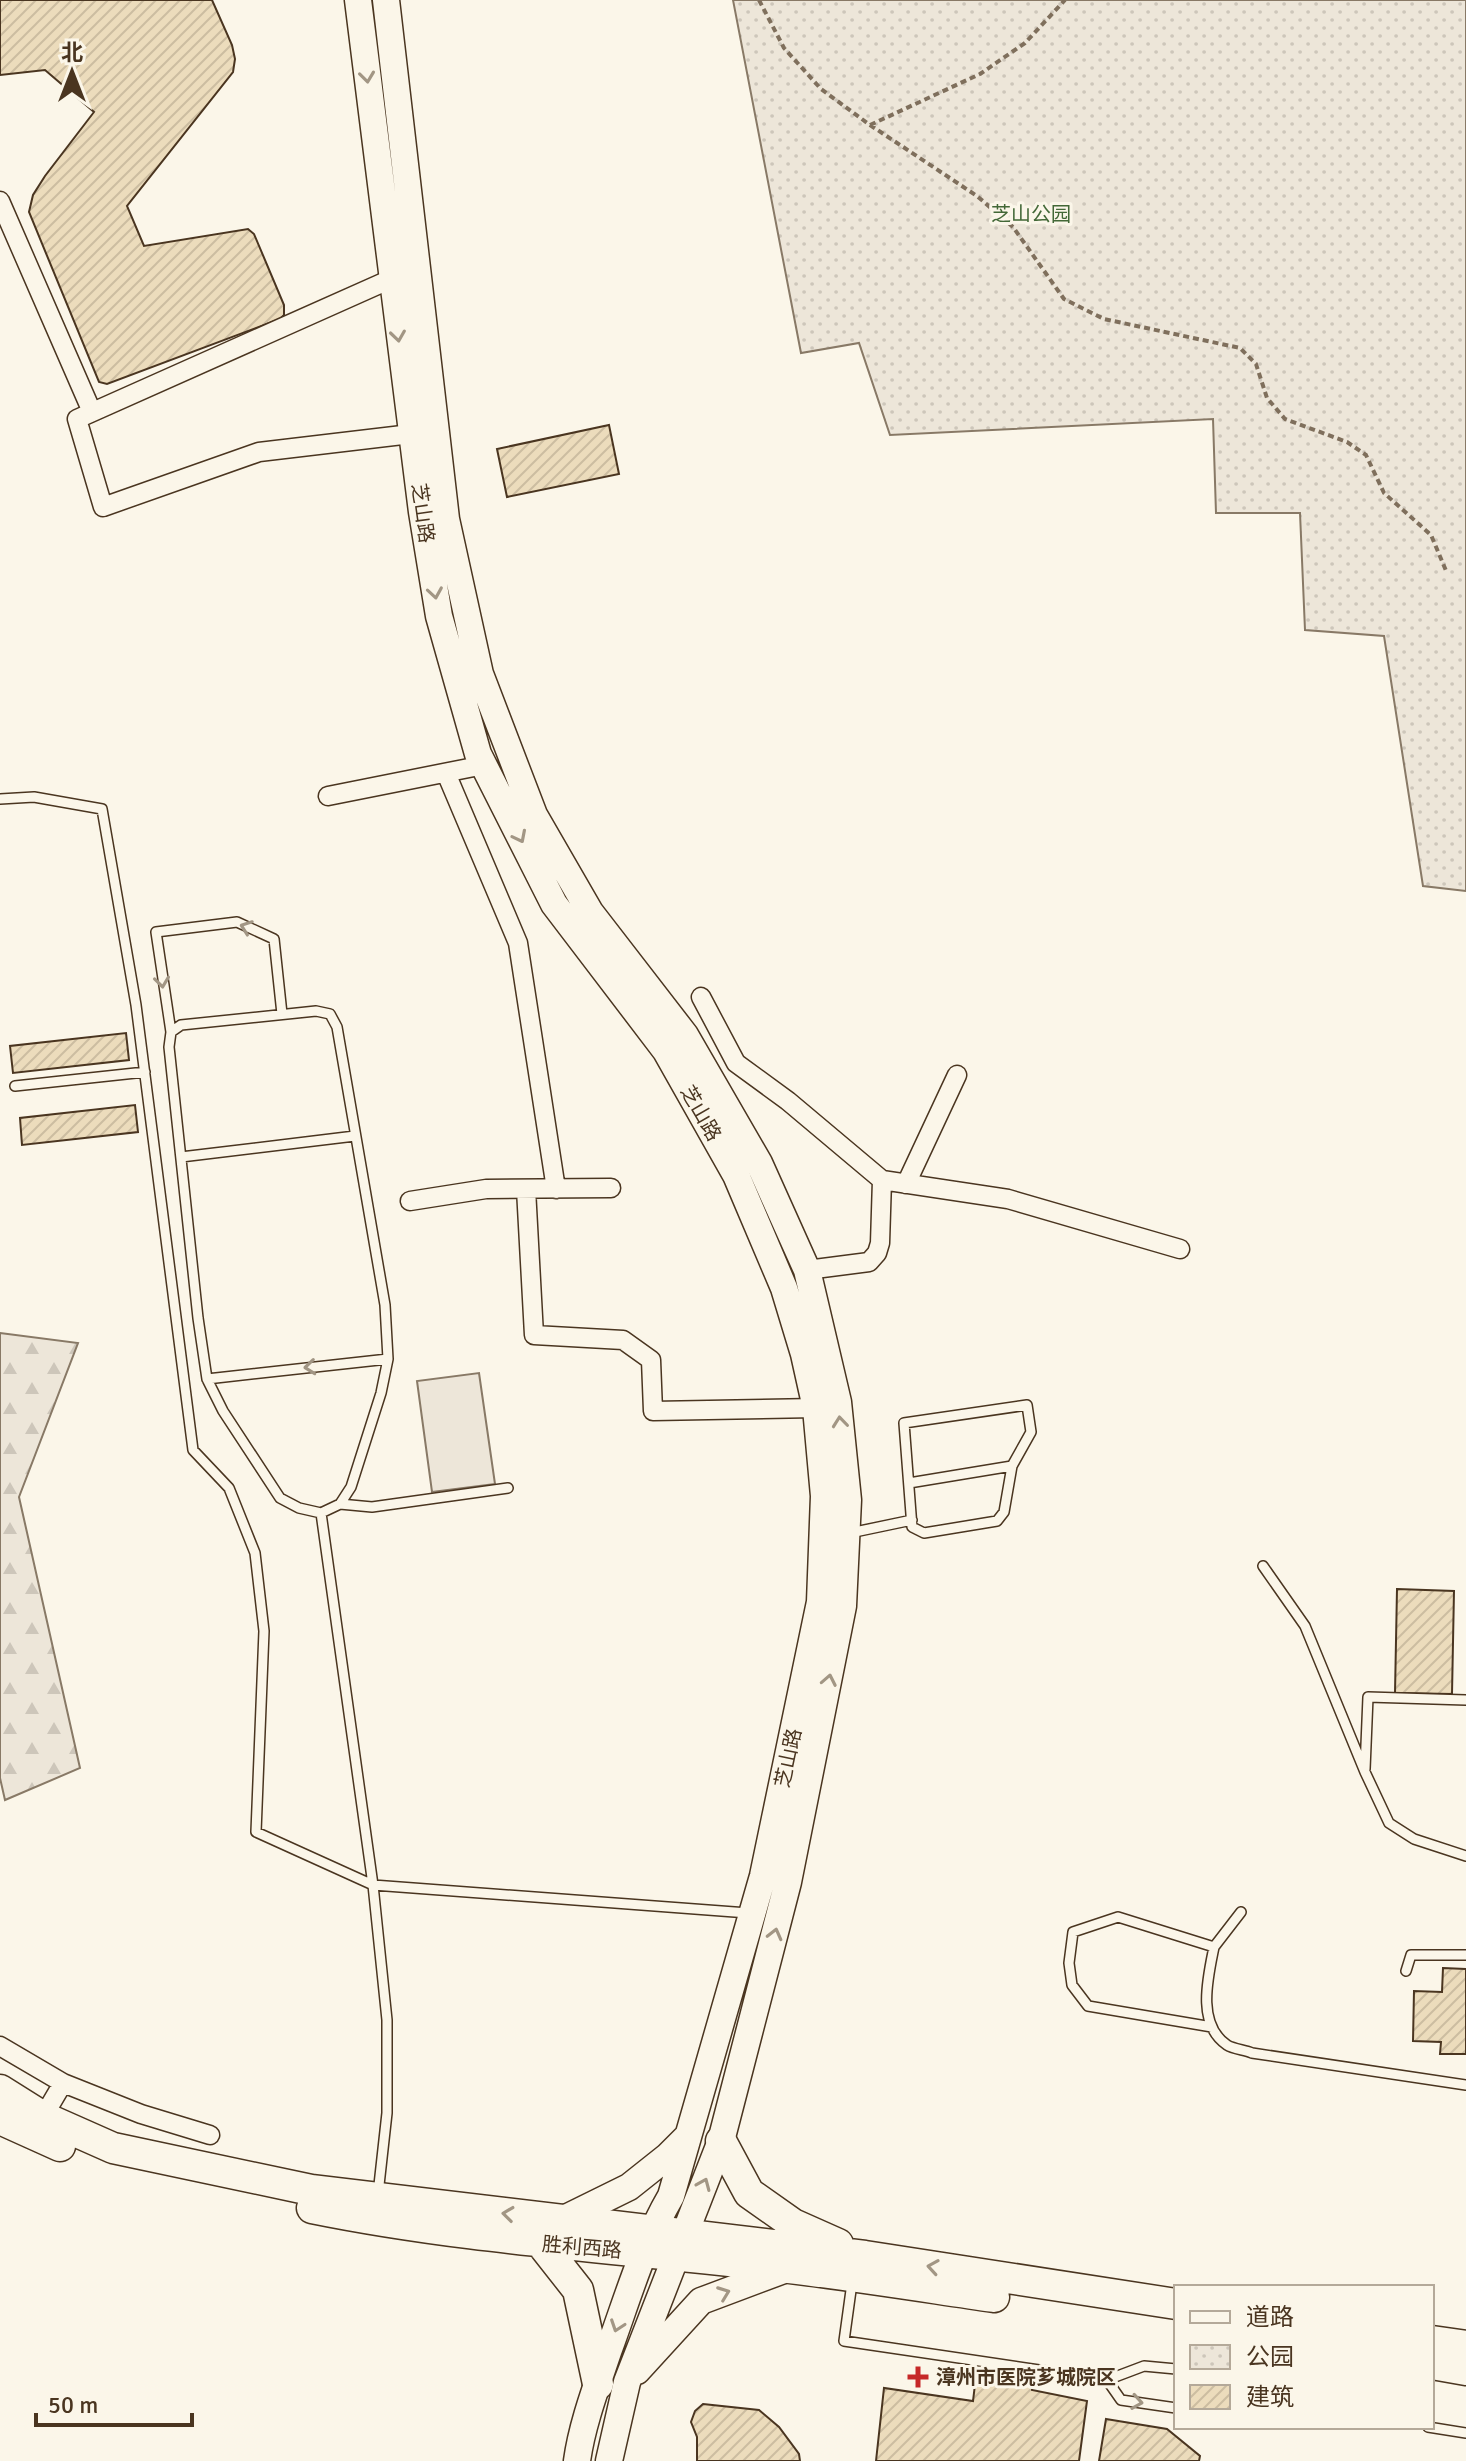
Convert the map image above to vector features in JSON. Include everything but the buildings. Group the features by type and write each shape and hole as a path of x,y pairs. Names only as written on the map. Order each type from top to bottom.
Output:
{"main road":[{"name":"芝山路","path":"358,0 411,434 439,616 478,754 554,904 666,1051 736,1175 784,1288 816,1408 824,1496 820,1602 763,1876 671,2196 647,2242 612,2383"},
{"path":"386,0 446,519 480,674 534,815 590,912 685,1035 759,1163 807,1270 838,1402 848,1500 843,1606 788,1882 721,2141 679,2245 577,2461"},
{"path":"1,2100 113,2148 311,2190 377,2210 562,2220 647,2242"},
{"name":"胜利西路","path":"1,2100 103,2166 377,2210 541,2243 647,2242 679,2245 789,2268 859,2267 1174,2324"},
{"path":"562,2220 629,2187 687,2137"},
{"path":"721,2141 749,2193 859,2267"},
{"path":"541,2243 578,2290 612,2383 609,2461"},
{"path":"679,2245 1174,2304"},
{"path":"612,2383 701,2301 789,2268"},
{"path":"1434,2341 1466,2346"},
{"path":"1434,2364 1466,2370"}],"street":[{"path":"0,201 92,412"},
{"path":"391,279 77,419 103,507 259,452 411,434"},
{"path":"328,796 484,765"},
{"path":"446,773 518,943 556,1189"},
{"path":"701,997 736,1063 788,1101 882,1180 1008,1199 1180,1249"},
{"path":"906,1184 957,1075"},
{"path":"807,1270 869,1262 877,1253 882,1180"},
{"path":"410,1201 486,1189 611,1188"},
{"path":"526,1189 534,1335 623,1340 651,1360 653,1411 816,1408"},
{"path":"0,2046 63,2083 141,2114 210,2135"},
{"path":"43,2117 63,2083"}],"lane":[{"path":"0,799 34,797 102,809 136,1005 193,1450 229,1488 255,1553 264,1631 256,1832 373,1885 752,1913"},
{"path":"282,1014 274,939 237,922 156,932 171,1032 169,1047 207,1379 223,1411 280,1498 299,1508 321,1513 340,1504 372,1507 508,1488"},
{"path":"171,1032 181,1025 316,1011 330,1014 337,1027 385,1305 388,1359 381,1393 351,1487 340,1504"},
{"path":"15,1086 145,1072"},
{"path":"181,1157 355,1136"},
{"path":"207,1379 388,1359"},
{"path":"1027,1405 1031,1432 1012,1466 1004,1512 997,1521 924,1533 912,1527 909,1483 904,1423 1027,1405"},
{"path":"909,1483 1012,1466"},
{"path":"321,1513 373,1885 387,2020 387,2113 377,2210"},
{"path":"847,1534 912,1520"},
{"path":"1263,1566 1305,1626 1389,1823 1414,1839 1466,1856"},
{"path":"1365,1772 1368,1697 1466,1700"},
{"path":"1241,1912 1214,1947 1206,1998 1212,2027 1228,2045 1252,2053 1466,2085"},
{"path":"1212,2027 1088,2006 1072,1985 1069,1963 1073,1932 1118,1917 1214,1947"},
{"path":"1406,1971 1411,1955 1466,1955"},
{"path":"859,2267 844,2341 1107,2380 1144,2366 1174,2369"},
{"path":"1107,2380 1121,2400 1174,2408"},
{"path":"1434,2428 1466,2433"}],"path":[{"path":"759,0 784,48 821,89 977,196 1013,227 1064,299 1104,319 1240,348 1256,364 1267,398 1285,419 1347,442 1366,455 1384,493 1431,535 1447,573"},
{"path":"870,125 980,74 1025,43 1065,0"}],"green space":[{"name":"芝山公园","path":"733,0 1466,0 1466,891 1423,886 1384,636 1305,630 1300,513 1216,513 1213,419 890,435 859,343 801,353"},
{"path":"0,1333 78,1343 19,1497 80,1768 5,1800 0,1778"},
{"path":"479,1373 495,1484 432,1492 417,1381"}],"place":[{"name":"漳州市医院芗城院区","path":"918,2377"}]}
